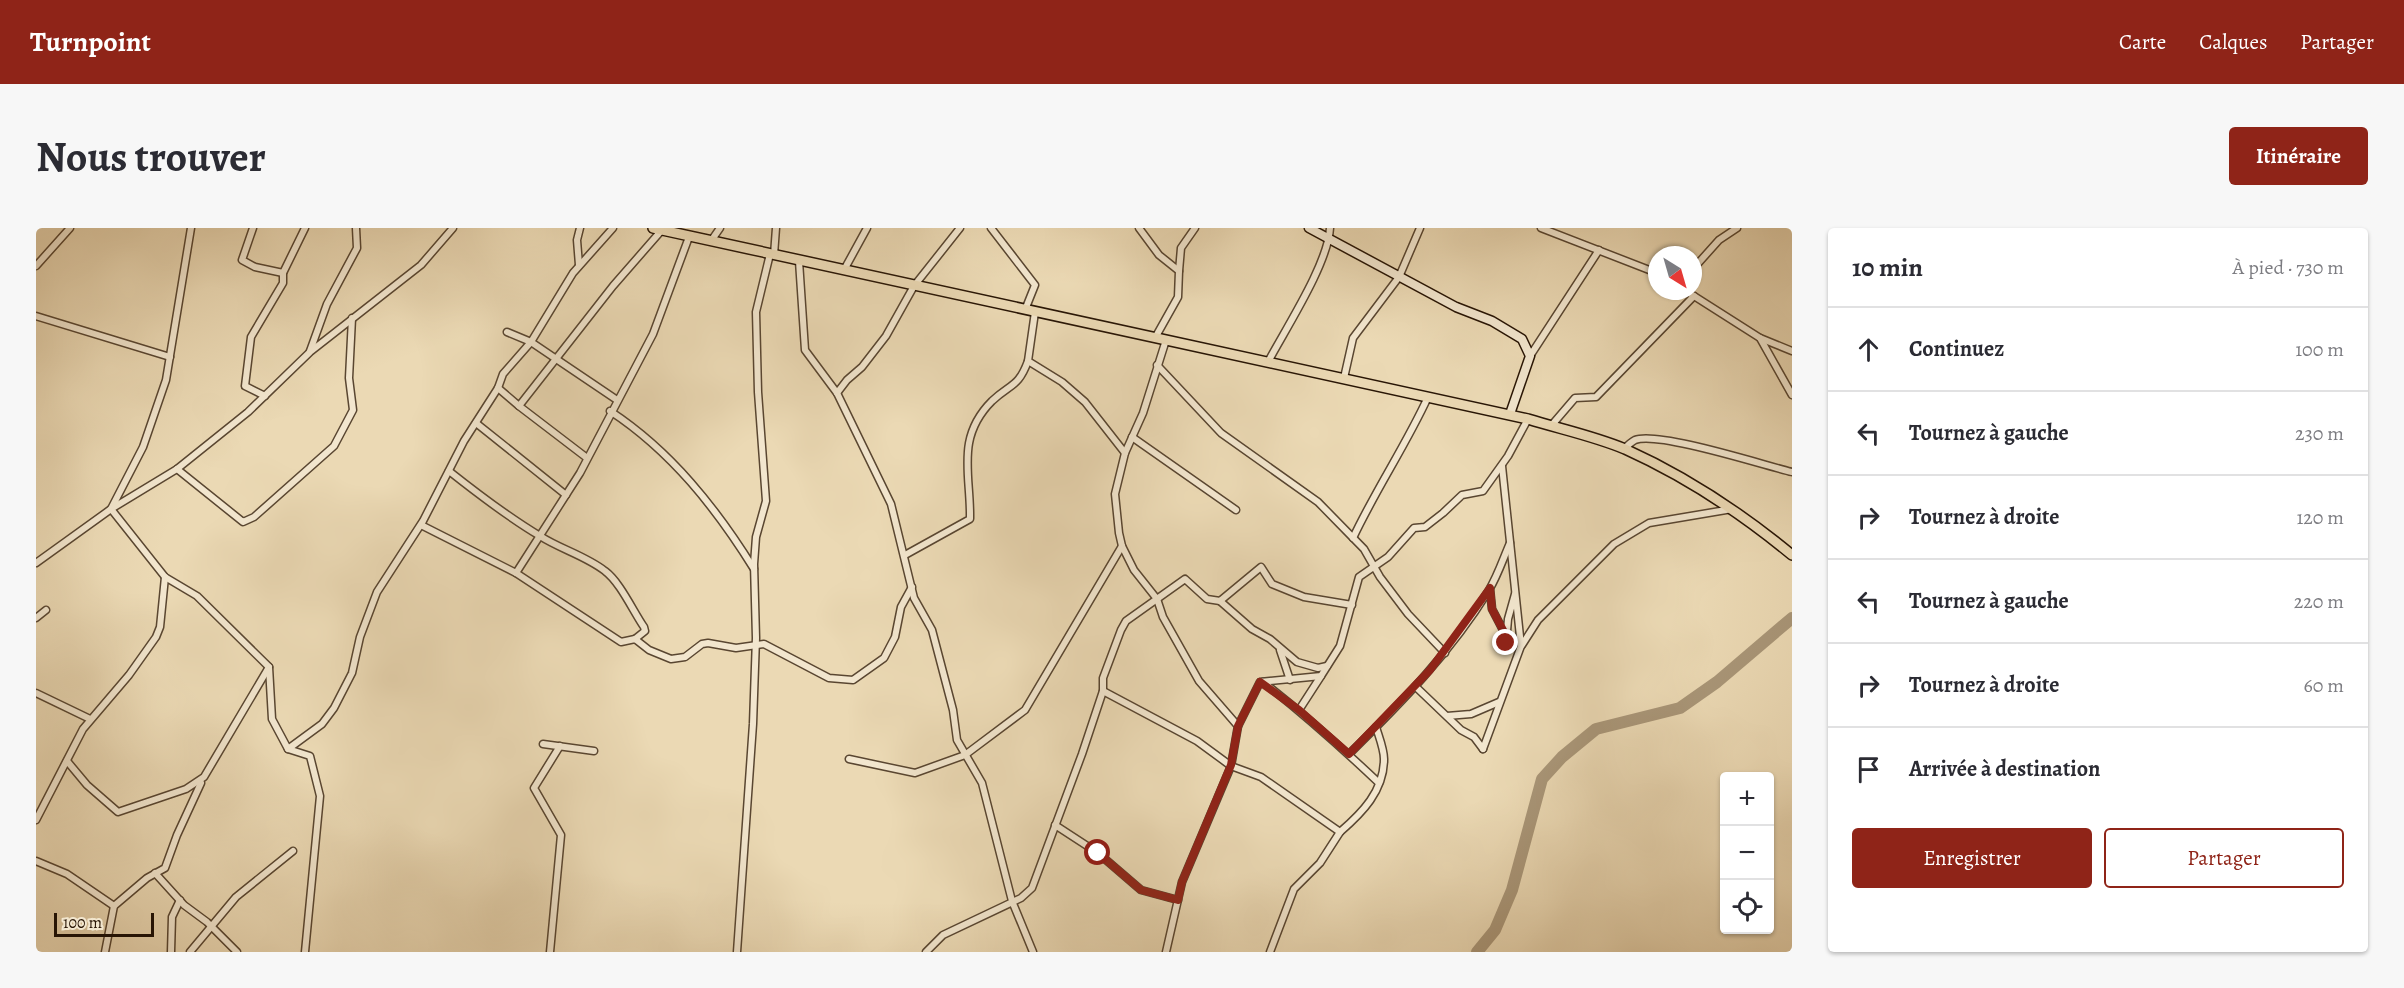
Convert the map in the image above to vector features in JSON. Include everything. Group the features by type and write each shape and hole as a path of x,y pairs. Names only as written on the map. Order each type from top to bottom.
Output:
{"main road":[{"path":"657,229 1528,419 1624,449 1668,470 1733,508 1792,555"}],"street":[{"path":"36,266 69,228"},
{"path":"111,509 143,447 166,380 191,228"},
{"path":"254,228 243,252 242,260 255,267 283,273"},
{"path":"265,396 245,386 251,337 283,283 283,273 305,228"},
{"path":"310,352 327,304 357,248 356,228"},
{"path":"36,562 111,509 177,469 265,396 310,352 421,265 453,228"},
{"path":"579,228 579,265"},
{"path":"288,749 322,724 334,708 352,673 360,637 377,592 421,525 504,374 531,342 579,265 613,228"},
{"path":"711,241 720,228"},
{"path":"737,952 744,886 756,644 754,569 756,537 766,501 758,392 756,312 772,255 776,228"},
{"path":"844,270 867,228"},
{"path":"837,393 847,380 862,367 886,336 914,286 960,228"},
{"path":"905,555 970,519 966,455 972,430 992,402 1022,378 1028,361 1030,311 1035,285 991,228"},
{"path":"1140,228 1159,255 1179,271"},
{"path":"1155,338 1178,297 1181,248 1195,228"},
{"path":"1309,228 1399,277 1512,333 1522,339 1530,356"},
{"path":"1268,362 1329,240 1330,228"},
{"path":"1344,378 1353,338 1399,277 1419,228"},
{"path":"1541,228 1648,269"},
{"path":"1702,259 1719,240 1737,228"},
{"path":"519,406 657,229"},
{"path":"516,573 566,495 653,334 688,237"},
{"path":"1510,414 1530,356 1599,250"},
{"path":"799,261 805,350 837,393 891,504 914,598 932,630 953,710 957,740 981,783 1012,901 1033,952"},
{"path":"1551,426 1575,398 1596,397 1683,300"},
{"path":"1700,300 1760,338 1792,351"},
{"path":"36,316 170,357"},
{"path":"177,469 243,522 254,517 334,446 352,410 349,378 352,318"},
{"path":"507,332 531,342 554,360 617,400"},
{"path":"1760,338 1792,395"},
{"path":"1166,340 1143,413 1125,453 1115,494 1122,546 1134,570 1157,599 1163,617 1199,681 1238,726"},
{"path":"1028,361 1062,382 1085,402 1125,453"},
{"path":"1157,365 1221,434 1318,502 1364,549 1408,614 1445,653"},
{"path":"498,388 587,458"},
{"path":"1353,538 1372,497 1386,478 1428,397"},
{"path":"610,411 666,454 723,522 754,569"},
{"path":"1299,710 1340,646 1359,578 1388,557 1414,528 1425,526 1434,520 1462,495 1483,491 1502,465 1528,419"},
{"path":"476,423 566,495"},
{"path":"1132,437 1236,510"},
{"path":"1624,449 1636,440 1655,440 1707,449 1792,472"},
{"path":"1502,465 1521,646"},
{"path":"421,525 516,573 621,642 635,639 645,631 627,597 605,570 541,537 482,498 449,471"},
{"path":"1416,687 1461,730 1474,737 1483,749 1521,646 1538,620 1614,544 1649,524 1733,508"},
{"path":"111,509 165,577 197,596 269,667 272,719 288,749 310,756 320,796 305,952"},
{"path":"1349,754 1416,687 1445,653 1490,588 1510,543"},
{"path":"849,759 915,773 965,755 1025,710 1122,546"},
{"path":"1220,601 1261,567 1272,584 1304,597 1352,605"},
{"path":"37,816 90,719 129,675 156,637 160,627 165,577"},
{"path":"926,952 943,935 1021,898 1032,888 1103,691 1102,678 1123,624 1185,579 1207,599 1220,601 1252,629 1279,646 1298,662 1318,668 1327,666"},
{"path":"635,639 649,650 671,659 685,657 702,644 708,643 736,648 764,644 829,678 854,680 884,658 895,637 901,607 912,587"},
{"path":"1490,588 1492,609 1504,632 1506,643 1508,619 1516,590"},
{"path":"36,618 46,610"},
{"path":"1279,646 1290,680"},
{"path":"105,952 114,906 155,873 165,868 177,835 205,775 269,667"},
{"path":"1263,682 1321,676"},
{"path":"1166,952 1182,882 1231,765 1238,726 1263,682"},
{"path":"1263,682 1299,710 1379,783"},
{"path":"1103,691 1197,741 1231,765 1262,777 1340,832"},
{"path":"36,693 90,719"},
{"path":"1447,716 1471,714 1499,702"},
{"path":"1270,952 1294,889 1320,863 1340,832 1365,810 1379,783 1384,759 1376,727"},
{"path":"543,744 594,751"},
{"path":"550,952 561,835 534,788 560,746"},
{"path":"67,761 87,785 118,812 186,789 197,784 205,775"},
{"path":"1055,825 1098,853 1141,890 1178,900"},
{"path":"190,952 236,897 293,851"},
{"path":"36,861 67,874 114,906"},
{"path":"155,873 180,900 237,952"},
{"path":"171,952 172,916 180,900"}],"waterway":[{"path":"1477,952 1495,930 1512,890 1542,779 1562,757 1596,729 1680,708 1717,682 1792,618"}],"route":[{"path":"1098,853 1141,890 1178,900 1182,882 1231,765 1238,726 1260,682 1299,710 1349,754 1416,687 1445,653 1490,588 1492,609 1504,632 1506,643"}]}
